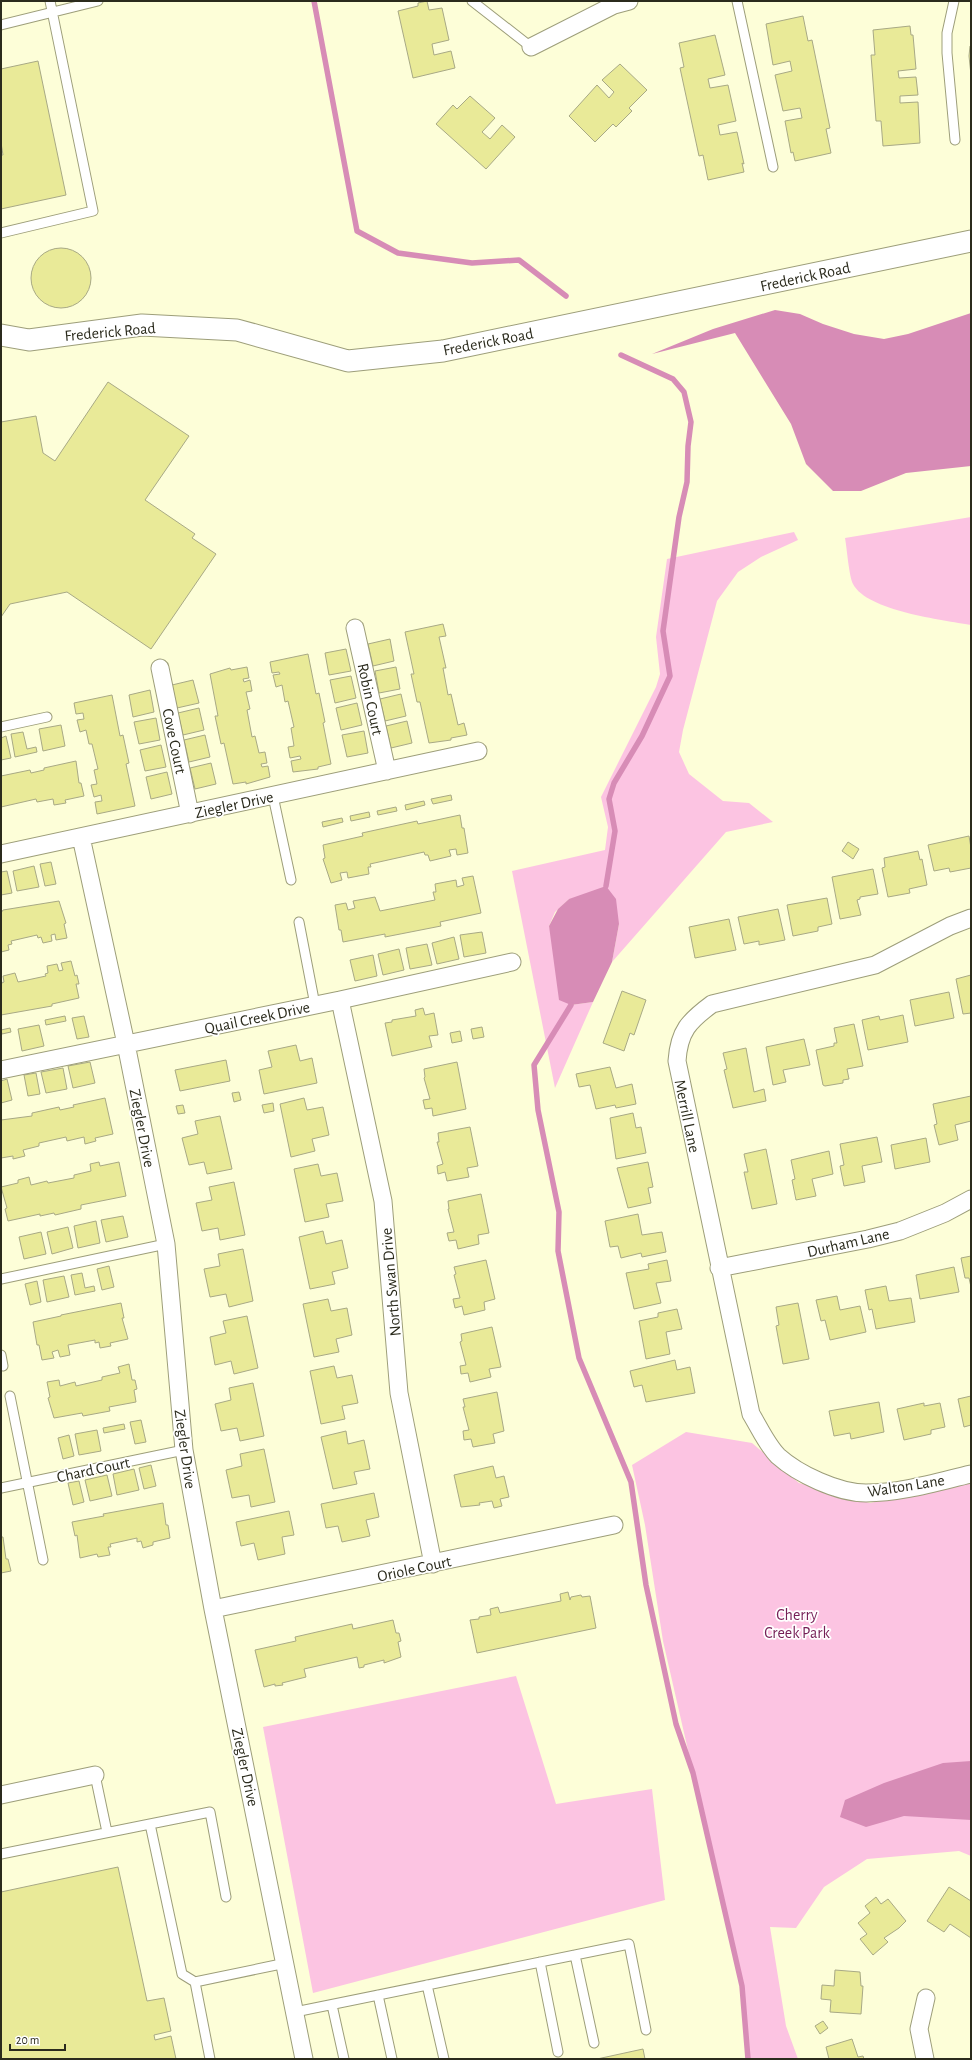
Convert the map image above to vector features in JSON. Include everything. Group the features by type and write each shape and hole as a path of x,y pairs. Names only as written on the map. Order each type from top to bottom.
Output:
{"street":[{"path":"531,47 614,5 629,1"},
{"name":"Frederick Road","path":"1,335 29,340 142,326 238,330 348,361 443,351 971,241"},
{"name":"Robin Court","path":"355,628 387,771"},
{"name":"Cove Court","path":"160,668 190,814"},
{"name":"Ziegler Drive","path":"1,854 478,752"},
{"name":"Ziegler Drive","path":"80,838 126,1044 166,1244 184,1450 213,1609 286,1963 304,2059"},
{"name":"Merrill Lane","path":"818,1481 777,1455 752,1414 719,1268 680,1080 677,1061 678,1043 684,1029 696,1015 712,1004 875,965 950,926 971,918"},
{"name":"Quail Creek Drive","path":"1,1070 340,1000 512,962"},
{"name":"North Swan Drive","path":"340,1000 383,1201 399,1393 433,1564"},
{"name":"Durham Lane","path":"719,1268 742,1265 900,1231 945,1213 971,1200"},
{"name":"Walton Lane","path":"818,1481 842,1489 865,1493 896,1490 971,1474"},
{"name":"Oriole Court","path":"213,1609 614,1525"},
{"path":"1,1795 95,1775"},
{"path":"925,2059 919,2029 926,1998"}],"lane":[{"path":"1,234 93,211 50,1"},
{"path":"1,25 98,1"},
{"path":"472,1 531,47"},
{"path":"737,1 773,167"},
{"path":"954,1 948,33 947,53 955,140"},
{"path":"1,727 48,717"},
{"path":"273,796 291,880"},
{"path":"299,922 315,1005"},
{"path":"1,1279 166,1244"},
{"path":"1,1355 3,1366"},
{"path":"10,1396 43,1560"},
{"name":"Chard Court","path":"1,1488 184,1450"},
{"path":"95,1775 106,1832"},
{"path":"1,1854 210,1812 226,1896"},
{"path":"150,1824 182,1974 195,1982 286,1963"},
{"path":"295,2012 629,1944 646,2030"},
{"path":"576,1955 594,2043"},
{"path":"540,1962 558,2052"},
{"path":"195,1982 210,2059"},
{"path":"427,1985 444,2059"},
{"path":"378,1995 392,2059"},
{"path":"332,2005 344,2059"}],"green space":[{"path":"971,517 971,625 925,617 889,608 873,601 861,593 853,584 849,569 845,538"},
{"path":"794,532 798,540 761,557 738,572 717,601 683,730 679,752 689,774 723,801 749,803 773,822 726,832 612,962 619,924 569,899 555,912 549,926 571,1005 593,1002 555,1088 512,871 605,850 608,827 601,797 656,687 660,674 656,637 667,559"},
{"name":"Cherry Creek Park","path":"686,1432 752,1443 799,1483 870,1503 971,1482 971,1856 959,1851 867,1859 824,1887 796,1928 770,1927 786,2026 798,2059 748,2059 742,1986 663,1641 645,1525 632,1465"},
{"path":"516,1676 556,1804 652,1789 665,1900 313,1993 263,1727"}],"shaded area":[{"path":"775,310 800,314 823,324 854,334 884,339 908,334 971,313 971,466 906,473 861,491 833,491 806,464 791,424 735,333 652,354 713,329"},
{"path":"606,886 616,899 619,924 612,962 593,1002 571,1005 559,1000 549,926 558,909 569,899"},
{"path":"971,1761 971,1820 904,1816 866,1827 840,1817 845,1800 884,1783 943,1763"}],"building":[{"path":"427,1 429,10 442,8 449,40 432,44 434,55 451,51 455,68 413,78 398,11 418,6 418,3"},
{"path":"803,16 808,41 812,40 830,128 826,129 831,153 795,161 793,152 791,153 785,121 802,118 800,108 783,111 775,75 792,71 790,61 773,65 766,24"},
{"path":"910,26 911,35 913,35 916,69 898,71 899,78 916,77 918,95 900,96 900,103 918,102 920,143 883,146 881,121 876,121 871,55 875,55 873,30"},
{"path":"715,35 725,75 708,79 710,88 728,85 736,121 718,125 720,135 737,132 744,164 742,163 744,172 708,180 703,155 699,156 680,68 684,67 679,43"},
{"path":"971,46 971,75 969,56"},
{"path":"38,61 66,195 1,209 1,155 3,155 1,143 1,69"},
{"path":"620,64 647,90 629,108 632,111 616,127 613,124 595,142 569,116 597,85 609,98 614,92 602,80"},
{"path":"470,96 495,118 482,132 490,139 502,125 515,137 486,169 436,124 453,105 457,109"},
{"path":"61,248 78,253 86,261 91,278 86,295 78,303 61,308 44,303 36,295 31,278 36,261 44,253"},
{"path":"108,382 189,436 145,500 195,534 192,538 216,554 151,649 67,592 10,604 1,617 1,422 36,416 43,453 55,461"},
{"path":"443,624 446,636 439,637 446,668 443,668 448,695 451,694 458,725 464,723 467,735 451,738 451,740 429,743 420,702 417,702 411,674 414,674 405,632"},
{"path":"390,639 394,661 373,666 368,644"},
{"path":"346,649 351,671 329,675 325,653"},
{"path":"308,654 316,694 319,693 331,764 318,767 318,769 293,772 291,761 301,759 300,756 290,758 288,747 294,746 291,728 294,727 288,701 285,702 282,685 276,687 273,675 280,674 279,672 272,673 270,662"},
{"path":"247,667 249,678 243,679 244,682 250,680 252,691 246,692 250,709 247,710 252,737 255,736 259,753 265,752 267,763 261,764 262,767 268,766 270,777 246,784 246,782 233,784 224,743 221,744 215,716 218,716 210,674 230,668 231,670"},
{"path":"396,667 400,689 379,693 375,671"},
{"path":"351,676 356,698 335,703 330,680"},
{"path":"193,680 199,703 177,708 172,685"},
{"path":"150,690 154,712 133,717 129,695"},
{"path":"401,694 406,716 385,721 380,699"},
{"path":"112,695 120,736 123,735 129,763 126,764 135,806 97,814 95,802 102,801 101,795 94,797 91,785 97,784 94,770 98,769 92,744 89,744 86,730 80,732 77,720 84,719 83,713 76,714 74,703"},
{"path":"357,703 362,725 341,730 336,708"},
{"path":"199,708 204,730 183,735 178,713"},
{"path":"156,718 160,740 139,744 134,722"},
{"path":"407,721 412,743 391,748 386,726"},
{"path":"61,725 65,746 43,751 39,729"},
{"path":"364,731 368,753 347,757 342,735"},
{"path":"23,732 27,749 36,747 37,752 15,757 11,734"},
{"path":"205,735 210,757 189,762 184,740"},
{"path":"6,736 11,758 1,760 1,738"},
{"path":"161,745 166,767 145,771 140,750"},
{"path":"76,761 79,783 81,783 84,796 65,800 66,803 54,805 53,799 37,802 36,799 1,807 1,776 30,770 31,773 44,770 44,768"},
{"path":"211,763 216,784 195,789 190,768"},
{"path":"167,772 172,794 151,799 146,777"},
{"path":"451,795 452,800 433,804 431,799"},
{"path":"424,801 425,805 406,810 405,805"},
{"path":"396,807 397,811 378,815 377,811"},
{"path":"369,812 370,817 351,821 350,816"},
{"path":"460,815 462,828 464,828 468,853 457,855 456,849 449,850 451,856 430,861 428,855 425,855 424,852 370,864 371,867 368,867 369,874 348,878 347,872 340,873 342,880 331,883 323,859 325,858 323,845 363,836 362,833 417,821 418,824"},
{"path":"342,818 343,822 323,827 322,822"},
{"path":"969,836 971,848 971,868 950,872 949,868 934,871 928,845"},
{"path":"848,842 859,849 853,859 842,851"},
{"path":"918,851 920,860 922,859 927,885 909,889 910,893 888,897 882,868 885,867 884,858"},
{"path":"51,862 56,884 45,886 40,864"},
{"path":"34,866 39,887 17,891 13,871"},
{"path":"873,869 878,894 860,897 860,899 857,900 861,915 840,919 832,877"},
{"path":"7,871 12,893 1,895 1,872"},
{"path":"473,876 481,913 440,922 441,926 385,937 385,934 343,942 341,930 339,930 335,905 346,903 348,910 355,908 353,901 375,897 380,911 435,900 433,892 436,892 435,884 456,880 457,887 464,885 462,878"},
{"path":"827,898 832,924 818,927 818,931 793,936 787,905"},
{"path":"59,901 66,923 64,924 67,938 56,940 55,934 51,935 52,941 43,943 41,937 38,938 37,935 11,941 12,944 8,945 9,950 1,952 1,913 3,910"},
{"path":"778,909 785,940 759,945 759,941 744,944 738,917"},
{"path":"729,919 736,950 695,958 689,927"},
{"path":"482,932 486,953 464,957 460,935"},
{"path":"454,937 459,959 437,964 432,943"},
{"path":"427,944 432,965 410,969 406,948"},
{"path":"399,949 404,970 383,975 378,954"},
{"path":"373,955 377,976 355,981 350,960"},
{"path":"71,961 79,984 76,984 79,998 52,1004 52,1006 1,1015 1,979 2,983 4,982 3,976 15,973 18,982 46,976 45,974 48,973 47,966 57,964 59,971 63,970 61,963"},
{"path":"971,975 971,1013 963,1014 956,979"},
{"path":"622,991 646,1000 634,1035 630,1033 624,1051 603,1043"},
{"path":"949,992 954,1018 915,1026 910,1000"},
{"path":"423,1008 425,1015 434,1013 438,1035 429,1036 432,1047 392,1056 385,1023 392,1022 392,1020 416,1016 415,1010"},
{"path":"903,1015 908,1042 868,1050 862,1020 879,1016 880,1020"},
{"path":"65,1016 66,1021 46,1025 45,1020"},
{"path":"84,1016 89,1037 77,1039 72,1018"},
{"path":"854,1024 863,1066 847,1069 849,1079 843,1080 843,1083 825,1086 823,1085 816,1050 834,1046 834,1043 837,1043 834,1028"},
{"path":"39,1025 44,1046 22,1051 18,1029"},
{"path":"482,1027 484,1037 473,1039 471,1029"},
{"path":"10,1028 11,1032 2,1034 1,1030"},
{"path":"460,1031 462,1041 452,1043 450,1033"},
{"path":"804,1039 810,1065 783,1070 786,1082 773,1085 766,1047"},
{"path":"296,1045 300,1061 312,1058 317,1083 264,1094 259,1070 272,1067 268,1051"},
{"path":"746,1048 754,1092 764,1089 766,1101 733,1108 724,1070 727,1069 723,1053"},
{"path":"226,1060 230,1081 180,1091 175,1070"},
{"path":"90,1062 95,1083 73,1088 68,1066"},
{"path":"457,1062 466,1109 433,1116 432,1108 425,1109 423,1100 430,1099 424,1078 424,1069"},
{"path":"610,1067 616,1088 632,1084 636,1104 616,1108 615,1105 596,1109 590,1085 579,1087 576,1074"},
{"path":"63,1068 67,1089 46,1093 41,1072"},
{"path":"36,1073 40,1094 28,1096 24,1075"},
{"path":"7,1079 12,1100 1,1103 1,1081"},
{"path":"239,1092 241,1100 234,1102 232,1093"},
{"path":"971,1096 971,1121 955,1125 958,1140 939,1145 934,1125 937,1124 933,1104"},
{"path":"105,1098 113,1134 95,1138 96,1141 85,1144 84,1137 67,1141 66,1137 39,1143 39,1146 23,1150 25,1156 13,1159 13,1156 1,1158 1,1120 32,1116 32,1113 59,1107 60,1110 74,1107 73,1105"},
{"path":"304,1098 307,1110 323,1107 329,1135 312,1139 315,1151 291,1157 280,1104"},
{"path":"273,1103 274,1111 264,1113 262,1105"},
{"path":"183,1105 185,1113 178,1114 176,1106"},
{"path":"633,1113 636,1128 641,1127 646,1153 616,1159 610,1118"},
{"path":"220,1116 232,1169 207,1174 204,1162 189,1165 182,1138 198,1134 195,1121"},
{"path":"470,1127 478,1166 467,1168 469,1177 447,1181 445,1172 438,1174 437,1166 443,1164 437,1142 439,1142 438,1133"},
{"path":"877,1137 882,1162 862,1166 865,1182 844,1186 840,1166 844,1165 840,1144"},
{"path":"926,1138 930,1162 895,1169 891,1145"},
{"path":"766,1149 777,1204 752,1209 744,1172 748,1172 744,1154"},
{"path":"829,1151 833,1174 812,1179 816,1196 796,1200 792,1180 795,1179 791,1160"},
{"path":"99,1162 100,1166 119,1162 126,1196 81,1205 81,1209 55,1215 54,1213 40,1216 40,1214 8,1221 5,1209 7,1208 1,1187 18,1183 18,1180 29,1177 31,1185 47,1181 48,1183 74,1178 74,1175 91,1171 90,1164"},
{"path":"648,1162 653,1187 648,1188 651,1203 628,1208 617,1168"},
{"path":"318,1164 321,1176 337,1173 343,1201 326,1204 329,1217 305,1222 294,1169"},
{"path":"234,1182 245,1235 220,1240 218,1228 202,1231 196,1203 212,1200 209,1187"},
{"path":"481,1194 489,1233 478,1235 479,1244 458,1249 456,1240 449,1241 447,1233 454,1232 448,1209 448,1201"},
{"path":"638,1214 642,1235 662,1232 666,1252 642,1257 641,1253 621,1258 618,1246 610,1247 605,1221"},
{"path":"123,1216 128,1237 106,1242 101,1220"},
{"path":"96,1221 100,1243 78,1248 74,1226"},
{"path":"68,1227 73,1248 52,1254 47,1232"},
{"path":"323,1231 326,1244 342,1240 348,1268 332,1272 335,1284 310,1289 299,1237"},
{"path":"41,1232 46,1254 24,1259 19,1237"},
{"path":"243,1249 253,1301 229,1307 226,1294 210,1297 204,1269 220,1266 218,1254"},
{"path":"971,1256 971,1287 969,1278 965,1278 961,1258"},
{"path":"486,1260 495,1299 484,1302 485,1310 464,1315 462,1306 455,1308 453,1299 460,1298 454,1275 456,1274 454,1267"},
{"path":"667,1260 671,1281 656,1283 661,1303 634,1309 626,1273 649,1269 648,1264"},
{"path":"109,1266 114,1287 102,1290 97,1269"},
{"path":"954,1267 959,1292 920,1299 916,1275"},
{"path":"82,1273 85,1288 94,1286 95,1291 75,1295 71,1275"},
{"path":"64,1276 69,1297 47,1302 43,1280"},
{"path":"37,1281 41,1302 30,1305 25,1284"},
{"path":"886,1286 889,1301 911,1298 915,1322 876,1329 872,1309 869,1310 865,1290"},
{"path":"837,1296 840,1310 860,1306 866,1332 830,1340 825,1320 821,1321 816,1300"},
{"path":"328,1299 331,1311 347,1308 352,1335 336,1339 339,1352 314,1357 303,1304"},
{"path":"121,1303 124,1318 122,1318 128,1339 110,1343 111,1346 100,1348 99,1342 95,1343 95,1340 68,1345 70,1355 60,1357 58,1350 52,1352 54,1358 42,1360 39,1345 37,1345 33,1322"},
{"path":"798,1303 809,1359 783,1364 776,1326 779,1325 776,1307"},
{"path":"677,1309 682,1329 666,1332 670,1354 646,1359 639,1321 658,1317 658,1313"},
{"path":"247,1316 258,1368 234,1374 231,1361 215,1365 210,1337 226,1333 223,1321"},
{"path":"492,1327 501,1367 489,1369 491,1377 470,1382 468,1373 461,1374 460,1366 466,1365 460,1342 462,1341 461,1334"},
{"path":"675,1360 677,1370 690,1367 695,1393 646,1402 642,1385 634,1387 630,1371"},
{"path":"129,1364 132,1380 135,1380 137,1389 134,1390 136,1402 109,1407 110,1411 83,1416 82,1413 54,1418 48,1398 50,1397 47,1382 59,1380 60,1386 75,1382 76,1386 102,1380 102,1377 120,1373 118,1367"},
{"path":"334,1366 337,1378 352,1375 358,1403 342,1406 345,1419 321,1424 310,1371"},
{"path":"253,1383 264,1436 240,1441 237,1428 221,1431 215,1404 231,1400 229,1388"},
{"path":"497,1392 504,1431 493,1434 495,1443 473,1447 471,1439 464,1440 463,1431 469,1430 463,1407 465,1407 463,1399"},
{"path":"971,1396 971,1425 964,1427 958,1399"},
{"path":"879,1402 884,1432 851,1439 850,1433 834,1436 829,1411"},
{"path":"924,1403 924,1406 940,1403 945,1427 931,1430 931,1434 904,1440 897,1409"},
{"path":"141,1420 146,1442 135,1444 130,1422"},
{"path":"124,1424 125,1429 104,1433 103,1428"},
{"path":"97,1430 101,1451 79,1455 75,1434"},
{"path":"346,1431 348,1444 364,1440 370,1469 354,1472 357,1484 333,1489 321,1437"},
{"path":"69,1435 74,1456 63,1459 58,1438"},
{"path":"264,1449 275,1502 251,1507 249,1495 232,1498 226,1470 242,1466 240,1454"},
{"path":"151,1465 156,1486 144,1489 139,1468"},
{"path":"493,1466 496,1478 504,1476 509,1497 500,1499 502,1506 494,1508 492,1501 479,1503 480,1505 461,1507 454,1475"},
{"path":"134,1469 139,1490 117,1495 113,1474"},
{"path":"107,1475 112,1496 90,1501 85,1480"},
{"path":"79,1481 84,1502 73,1505 68,1483"},
{"path":"374,1493 379,1517 366,1520 370,1536 342,1542 338,1526 326,1528 321,1504"},
{"path":"163,1503 166,1525 168,1525 170,1538 153,1542 153,1545 143,1548 141,1541 137,1542 137,1538 110,1544 111,1547 108,1547 110,1555 98,1557 97,1554 80,1558 77,1535 75,1536 72,1522 104,1516 103,1514"},
{"path":"289,1511 294,1535 282,1537 285,1554 258,1560 254,1543 241,1546 236,1522"},
{"path":"1,1537 3,1537 6,1559 8,1559 11,1571 1,1573"},
{"path":"568,1592 570,1600 571,1597 581,1595 582,1597 590,1596 596,1628 477,1653 470,1620 491,1615 490,1609 498,1607 500,1613 561,1601 560,1594"},
{"path":"393,1620 396,1633 399,1633 401,1641 398,1642 401,1657 384,1663 384,1660 364,1665 364,1667 359,1668 357,1657 304,1669 306,1677 282,1683 283,1685 275,1686 275,1684 264,1687 255,1650 296,1641 295,1637 352,1624 353,1629"},
{"path":"118,1867 147,2001 164,1998 171,2031 154,2035 155,2040 171,2036 176,2059 1,2059 1,1892"},
{"path":"949,1887 971,1901 971,1938 950,1924 944,1932 927,1921"},
{"path":"876,1897 881,1904 888,1899 906,1921 899,1928 884,1938 888,1942 873,1955 860,1939 867,1934 858,1923 870,1913 865,1906"},
{"path":"835,1970 860,1972 861,1986 863,1986 861,2014 830,2012 831,2000 821,1999 822,1985 834,1986"},
{"path":"823,2021 828,2028 820,2034 815,2026"},
{"path":"852,2039 858,2057 863,2056 864,2059 829,2059 826,2047"},
{"path":"643,2049 645,2059 597,2059"}],"waterway":[{"path":"314,1 357,231 398,253 472,263 519,260 566,296"},
{"path":"606,886 615,831 609,799 614,783 642,736 670,676 663,631 679,517 687,482 688,446 691,422 684,392 673,379 621,355"},
{"path":"571,1005 534,1065 538,1110 559,1212 558,1251 579,1358 631,1482 646,1585 676,1724 693,1773 742,1986 748,2059"}]}
